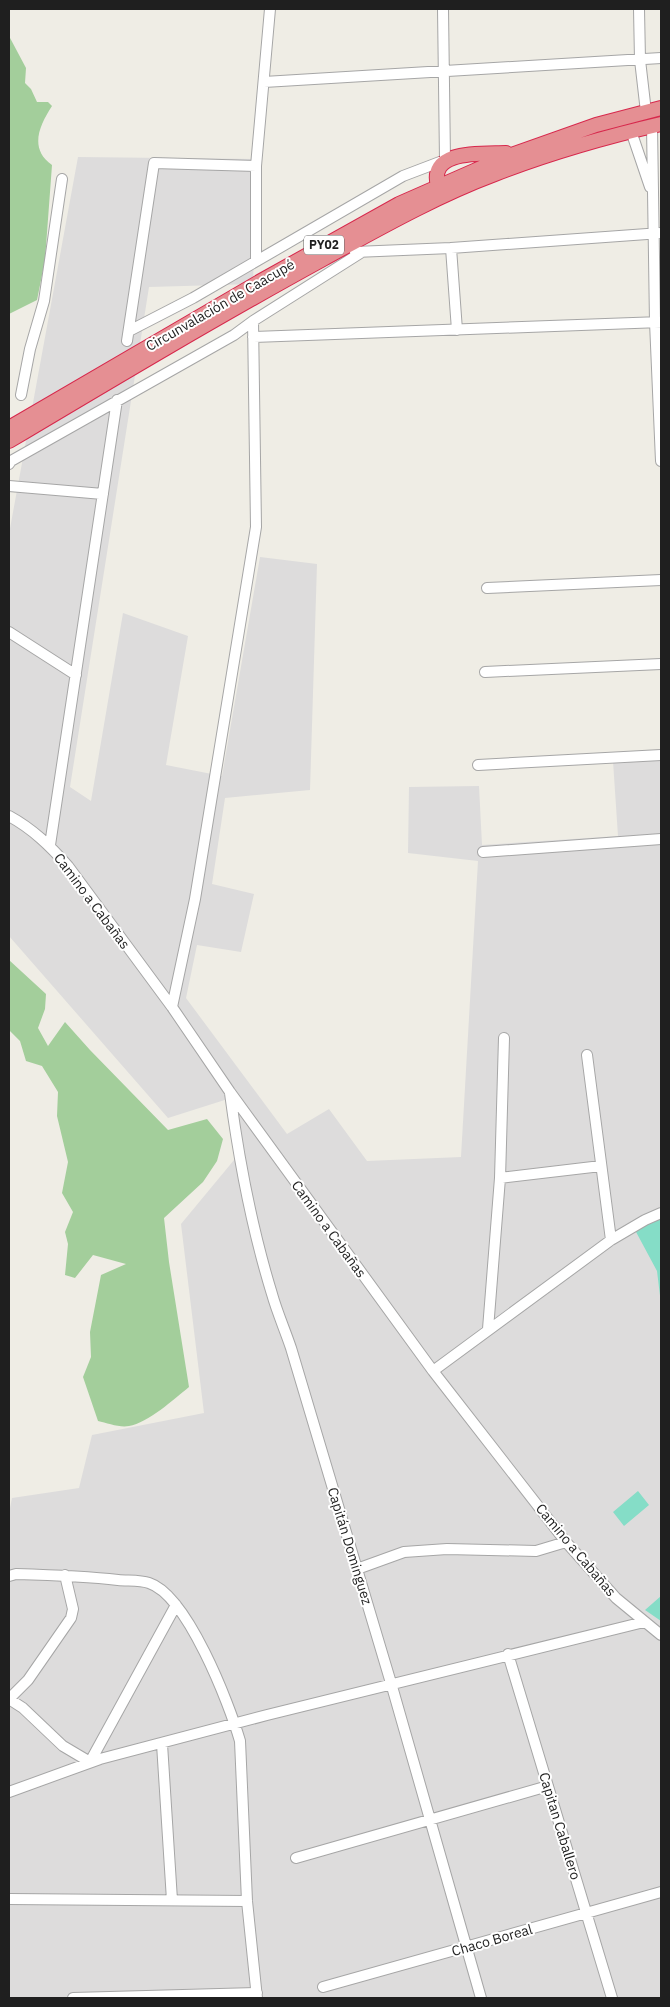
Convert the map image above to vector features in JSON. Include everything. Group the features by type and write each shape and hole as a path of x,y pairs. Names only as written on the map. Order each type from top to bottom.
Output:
{"highway":[{"name":"Circunvalación de Caacupé","path":"9,428 352,229 438,186 516,153 596,125 661,108"},
{"name":"Circunvalación de Caacupé","path":"9,441 258,294 450,194 495,174 601,138 657,125"},
{"path":"438,186 435,176 438,168 445,160 476,154 516,153"}],"street":[{"path":"256,261 256,166 270,9"},
{"path":"256,166 154,163 128,336 404,176 445,160 443,9"},
{"path":"639,9 640,60 646,112"},
{"path":"264,82 445,73 661,58"},
{"path":"652,195 657,153 657,125"},
{"path":"630,131 652,195 657,233 661,461"},
{"path":"22,395 30,349 44,301 62,179"},
{"path":"334,253 451,248 657,233"},
{"path":"451,248 457,330"},
{"path":"9,464 11,461 117,400 234,335 362,252"},
{"path":"172,1007 195,899 255,537 253,321"},
{"path":"253,337 658,322"},
{"path":"50,845 117,400"},
{"path":"9,486 103,494"},
{"path":"487,588 661,580"},
{"path":"9,632 76,675"},
{"path":"485,672 661,664"},
{"path":"478,765 661,755"},
{"name":"Camino a Cabañas","path":"9,816 32,829 50,845 68,866 172,1007 230,1092 433,1371 566,1542 616,1598 661,1635"},
{"path":"483,852 661,839"},
{"path":"488,1329 500,1178 504,1038"},
{"path":"586,1054 611,1240"},
{"name":"Capitán Dominguez","path":"230,1092 236,1138 272,1295 292,1348 391,1683 481,1998"},
{"path":"500,1178 601,1166"},
{"path":"433,1371 611,1240 661,1213"},
{"path":"357,1569 404,1552 447,1549 536,1551 566,1542"},
{"path":"9,1576 16,1574 65,1575 149,1583 162,1591 176,1604 200,1642 235,1723 240,1741 247,1901 257,1996 73,1998"},
{"path":"65,1575 73,1609 71,1618 28,1680 9,1699 23,1708 63,1746 90,1762"},
{"path":"90,1762 176,1604"},
{"path":"9,1792 90,1762 235,1723 508,1654 644,1622"},
{"name":"Capitan Caballero","path":"508,1654 612,1998"},
{"path":"162,1744 172,1900"},
{"path":"296,1858 548,1786"},
{"name":"Chaco Boreal","path":"323,1986 661,1892"},
{"path":"9,1899 247,1901"}],"shaded area":[{"path":"78,157 257,159 253,284 149,287 70,787 91,801 123,613 188,636 166,765 222,776 260,557 317,564 310,790 225,798 212,884 254,894 241,952 197,945 186,998 287,1134 329,1109 367,1161 461,1157 478,861 408,853 409,787 479,786 482,845 618,836 613,761 661,757 661,1998 9,1998 9,1513 12,1498 79,1488 92,1435 204,1413 181,1224 239,1154 231,1098 168,1118 9,936 9,534"}],"green space":[{"path":"9,36 26,68 25,83 31,89 37,102 48,102 52,106 40,129 38,145 40,152 52,165 45,260 37,300 9,314"},
{"path":"9,960 46,994 45,1009 38,1028 48,1046 65,1022 168,1130 207,1119 223,1139 217,1161 203,1182 164,1218 189,1387 152,1416 129,1426 118,1426 98,1421 83,1377 91,1357 90,1332 101,1275 126,1264 93,1255 75,1278 65,1275 68,1244 65,1232 73,1212 62,1193 68,1162 57,1116 58,1092 42,1066 26,1061 20,1041 9,1030"},
{"path":"661,1219 661,1304 657,1271 635,1230"},
{"path":"638,1491 649,1505 624,1526 613,1512"},
{"path":"661,1596 661,1621 645,1610"}]}
